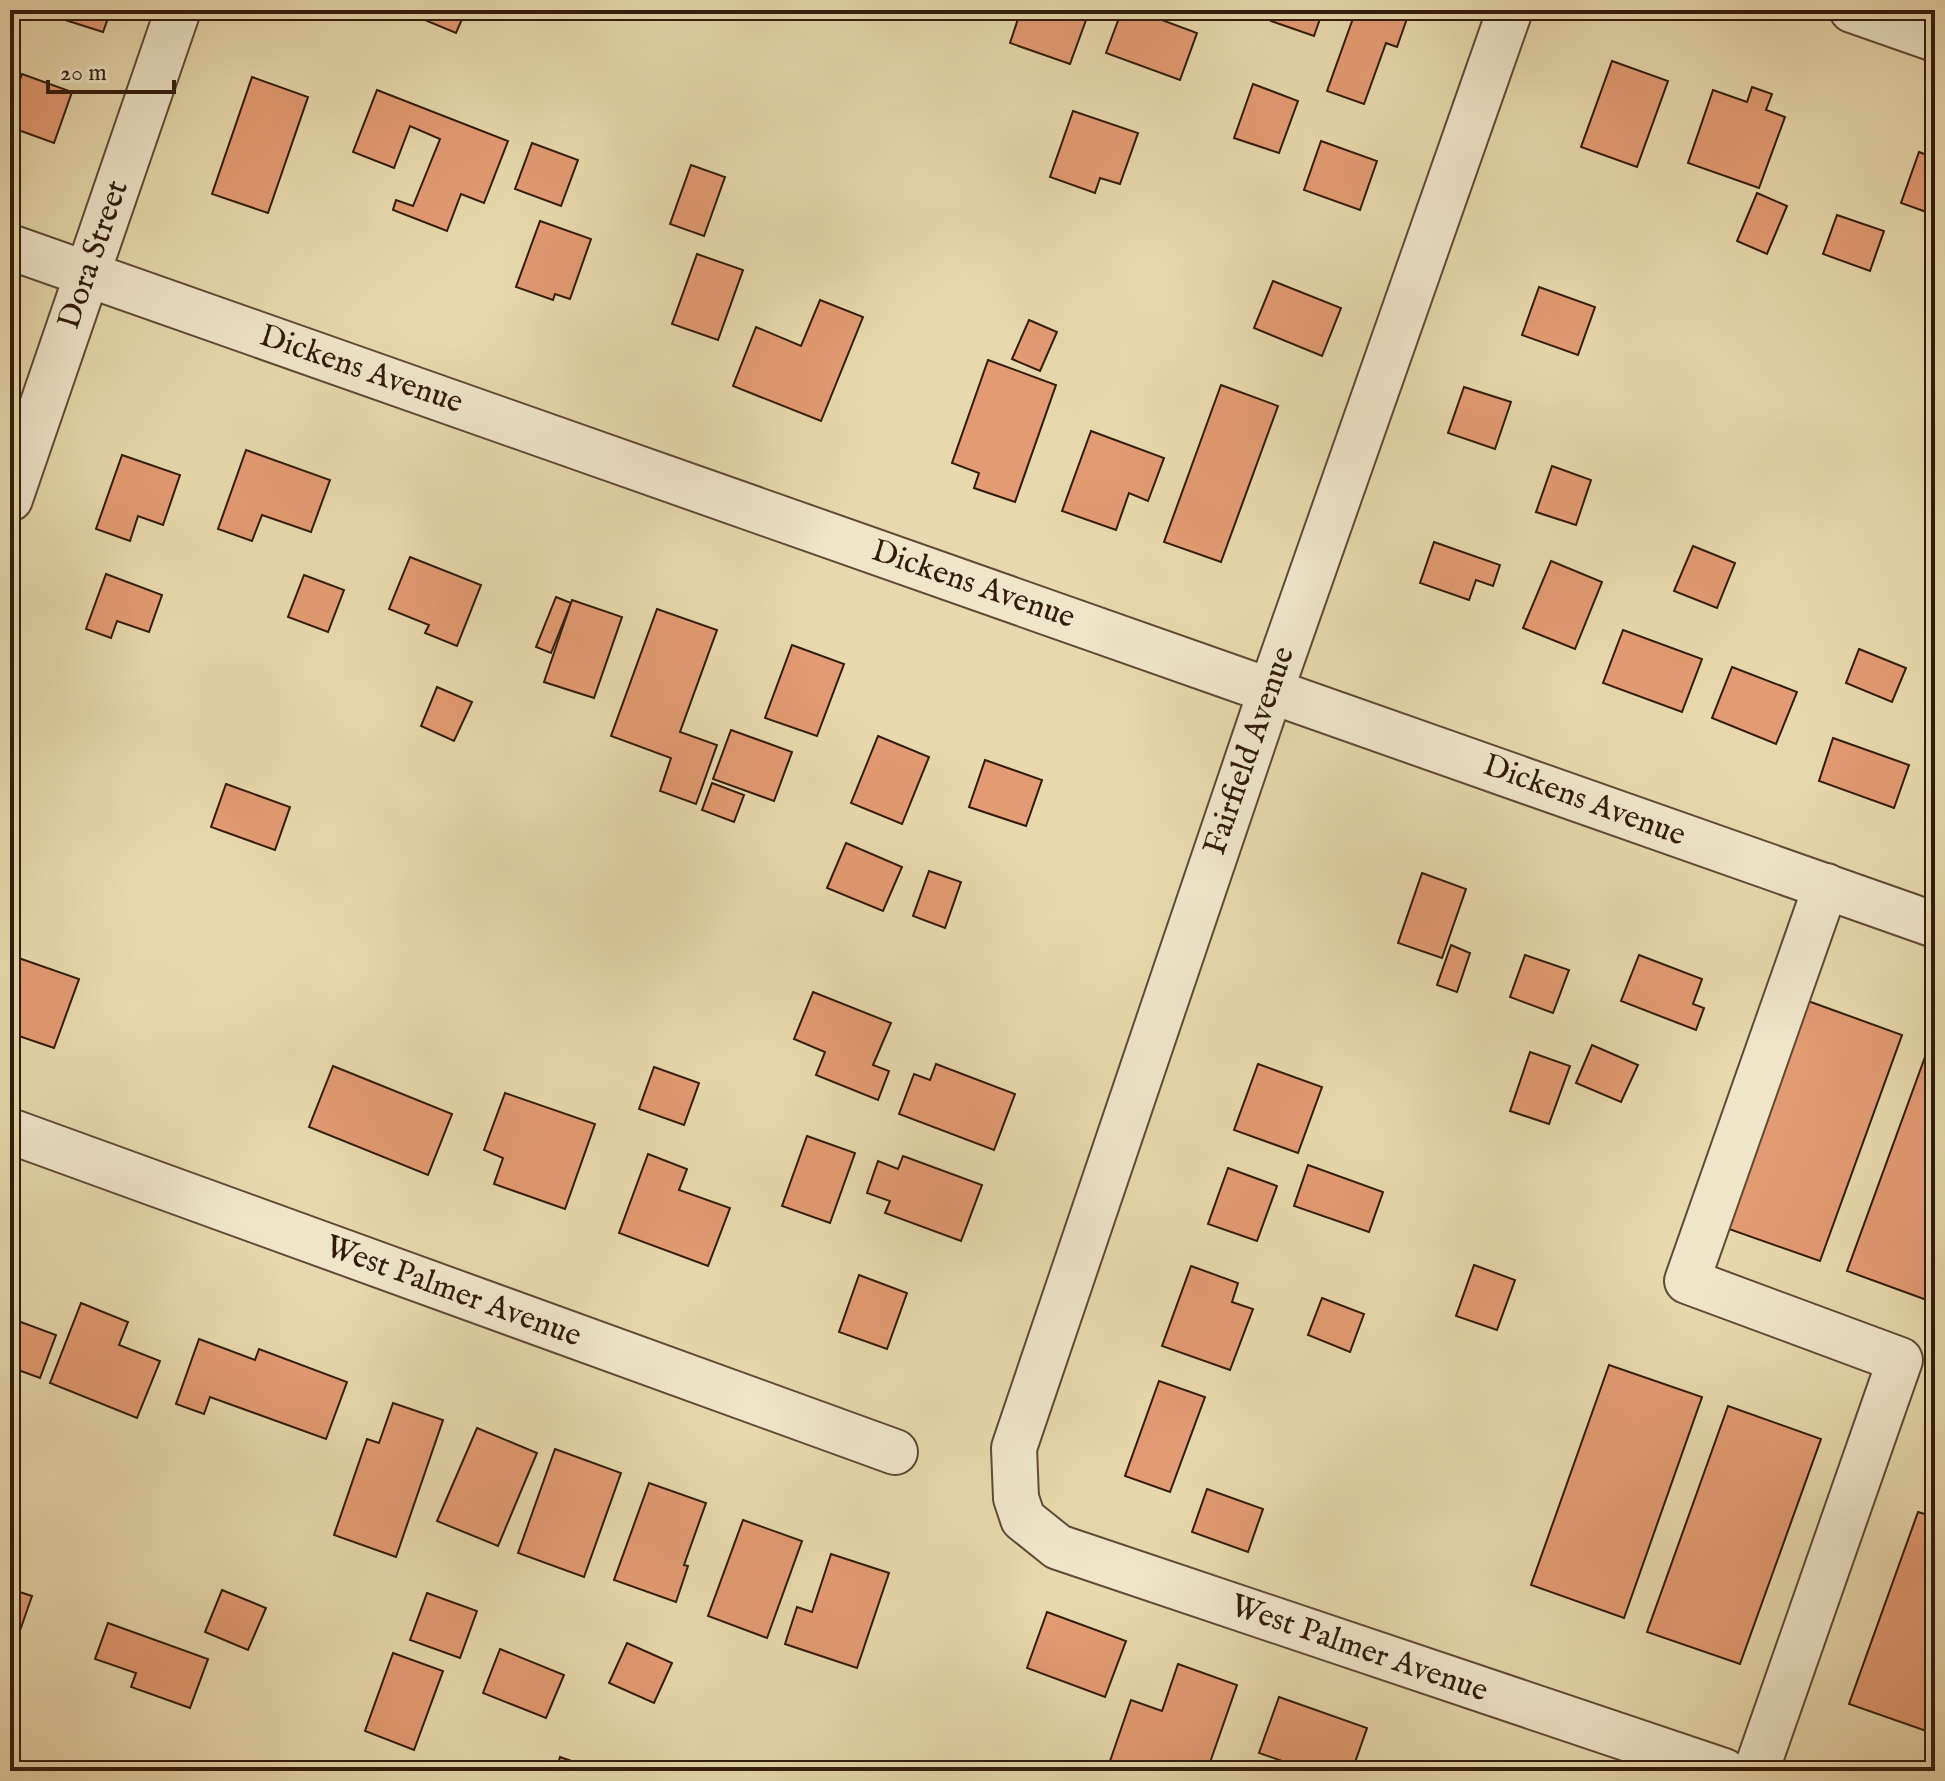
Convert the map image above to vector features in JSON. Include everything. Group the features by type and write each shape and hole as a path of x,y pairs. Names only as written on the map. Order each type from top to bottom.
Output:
{"street":[{"name":"Dora Street","path":"10,499 178,10"},
{"name":"Fairfield Avenue","path":"1016,1498 1014,1448 1271,690 1510,10"},
{"path":"1852,10 1935,39"},
{"name":"Dickens Avenue","path":"10,247 1935,925"},
{"path":"1756,1771 1900,1360 1687,1281 1826,886"},
{"name":"West Palmer Avenue","path":"10,1131 895,1452"},
{"name":"West Palmer Avenue","path":"1016,1498 1023,1519 1058,1547 1724,1771"}],"building":[{"path":"62,10 111,10 103,32 59,18"},
{"path":"423,10 466,10 456,33 420,18"},
{"path":"1021,10 1059,10 1086,20 1070,64 1010,43"},
{"path":"1122,10 1135,10 1197,33 1180,80 1106,53"},
{"path":"1275,10 1323,10 1314,36 1271,21"},
{"path":"1356,10 1410,10 1397,47 1386,43 1364,104 1327,91"},
{"path":"1612,61 1668,81 1637,167 1581,147"},
{"path":"22,74 72,92 54,143 10,127 10,108"},
{"path":"252,77 308,97 268,213 212,194"},
{"path":"1253,84 1298,101 1279,153 1234,138"},
{"path":"1752,87 1772,94 1766,110 1785,117 1759,188 1688,163 1713,90 1747,102"},
{"path":"377,90 508,141 484,203 461,194 447,231 393,210 396,200 413,206 440,139 410,126 394,168 353,152"},
{"path":"1073,111 1138,133 1120,184 1100,178 1095,193 1050,177"},
{"path":"1321,141 1377,161 1360,210 1304,190"},
{"path":"532,143 578,160 561,206 515,189"},
{"path":"1919,152 1935,158 1935,215 1901,203"},
{"path":"691,165 725,177 704,236 670,224"},
{"path":"1757,193 1787,206 1767,254 1737,241"},
{"path":"1837,215 1884,231 1870,271 1823,254"},
{"path":"540,221 591,239 570,299 555,294 553,300 516,287"},
{"path":"697,254 743,270 718,340 672,324"},
{"path":"1273,281 1341,308 1322,356 1254,328"},
{"path":"1539,287 1595,307 1578,355 1522,335"},
{"path":"820,300 863,317 821,421 733,386 756,327 801,346"},
{"path":"1029,320 1057,332 1040,371 1012,359"},
{"path":"988,360 1056,385 1015,502 974,488 979,473 952,463"},
{"path":"1221,385 1278,406 1221,562 1164,542"},
{"path":"1464,387 1511,402 1495,449 1448,433"},
{"path":"1091,431 1164,458 1148,501 1129,493 1116,530 1062,511"},
{"path":"246,450 330,480 311,532 262,515 252,541 218,529"},
{"path":"122,455 180,475 163,525 138,516 130,541 96,529"},
{"path":"1552,466 1591,480 1576,525 1536,512"},
{"path":"1434,542 1500,565 1493,586 1476,580 1469,600 1420,583"},
{"path":"1693,546 1735,563 1717,608 1674,591"},
{"path":"410,557 481,585 457,646 425,633 429,625 389,609"},
{"path":"1551,561 1602,582 1575,649 1523,628"},
{"path":"106,574 162,595 149,632 117,621 111,638 86,629"},
{"path":"304,575 344,590 328,632 288,617"},
{"path":"556,597 571,603 551,653 536,647"},
{"path":"572,600 622,617 594,698 544,682"},
{"path":"657,609 717,630 680,732 717,745 696,804 660,791 671,758 611,736"},
{"path":"1623,630 1702,659 1682,712 1603,683"},
{"path":"792,645 844,664 817,736 765,718"},
{"path":"1859,649 1906,668 1892,702 1846,683"},
{"path":"1732,667 1797,692 1776,744 1712,718"},
{"path":"437,687 472,702 454,741 421,726"},
{"path":"731,730 792,752 774,801 713,779"},
{"path":"878,736 929,757 902,824 851,803"},
{"path":"1833,738 1909,765 1894,808 1819,781"},
{"path":"985,760 1042,780 1026,826 969,807"},
{"path":"712,783 744,795 734,822 702,810"},
{"path":"226,784 290,807 275,850 211,827"},
{"path":"846,843 902,867 883,911 827,888"},
{"path":"929,871 961,882 945,928 913,916"},
{"path":"1422,873 1466,889 1442,958 1398,943"},
{"path":"1451,945 1470,953 1457,992 1437,985"},
{"path":"10,955 79,979 54,1048 10,1033"},
{"path":"1525,955 1569,970 1553,1013 1510,997"},
{"path":"1639,955 1702,979 1693,1004 1704,1008 1696,1030 1621,1001"},
{"path":"813,992 891,1023 873,1065 889,1071 878,1100 816,1075 825,1052 794,1039"},
{"path":"1808,1001 1902,1035 1820,1261 1726,1228"},
{"path":"1592,1045 1638,1065 1621,1102 1576,1083"},
{"path":"1929,1046 1935,1048 1935,1303 1847,1271"},
{"path":"1530,1052 1570,1066 1549,1124 1510,1111"},
{"path":"936,1064 1015,1094 994,1150 899,1114 914,1074 930,1080"},
{"path":"1258,1064 1322,1087 1298,1153 1234,1130"},
{"path":"333,1066 452,1114 428,1175 309,1127"},
{"path":"654,1067 699,1083 684,1125 639,1109"},
{"path":"505,1093 595,1124 565,1209 494,1184 503,1158 484,1150"},
{"path":"807,1136 855,1153 830,1223 782,1206"},
{"path":"648,1154 687,1169 679,1190 730,1208 708,1266 619,1233"},
{"path":"903,1156 982,1185 961,1241 885,1213 890,1201 867,1193 878,1161 898,1169"},
{"path":"1308,1165 1383,1192 1369,1232 1294,1206"},
{"path":"1228,1168 1277,1186 1257,1241 1208,1224"},
{"path":"1474,1265 1515,1280 1497,1330 1456,1316"},
{"path":"1191,1266 1238,1283 1232,1302 1253,1309 1230,1370 1162,1346"},
{"path":"859,1275 907,1293 887,1349 839,1332"},
{"path":"1322,1298 1364,1314 1350,1352 1308,1335"},
{"path":"81,1303 128,1322 119,1345 160,1361 137,1418 50,1383"},
{"path":"10,1318 56,1335 40,1378 10,1367"},
{"path":"199,1339 255,1360 259,1349 347,1382 326,1439 210,1397 204,1414 176,1404"},
{"path":"1609,1365 1702,1397 1624,1618 1531,1585"},
{"path":"1159,1381 1205,1397 1170,1492 1125,1476"},
{"path":"393,1403 443,1420 396,1557 334,1535 367,1439 379,1443"},
{"path":"1728,1406 1821,1439 1740,1664 1647,1632"},
{"path":"477,1428 537,1453 498,1546 437,1521"},
{"path":"555,1449 621,1473 584,1577 518,1553"},
{"path":"649,1483 706,1503 684,1565 688,1566 676,1602 614,1580"},
{"path":"1207,1489 1263,1509 1248,1552 1192,1532"},
{"path":"1918,1512 1935,1517 1935,1734 1849,1704"},
{"path":"743,1520 802,1541 767,1638 708,1616"},
{"path":"831,1554 889,1573 857,1668 785,1644 797,1607 812,1612"},
{"path":"10,1589 32,1596 15,1645 10,1643"},
{"path":"222,1590 266,1608 248,1650 205,1632"},
{"path":"427,1593 477,1611 460,1658 410,1640"},
{"path":"1047,1612 1126,1641 1105,1697 1027,1668"},
{"path":"108,1623 208,1659 190,1708 131,1687 136,1673 95,1659"},
{"path":"627,1643 672,1663 654,1703 609,1683"},
{"path":"500,1649 564,1675 546,1718 483,1693"},
{"path":"393,1653 443,1671 414,1750 365,1731"},
{"path":"1178,1664 1237,1685 1207,1771 1140,1771 1110,1761 1131,1700 1162,1711"},
{"path":"1279,1697 1367,1728 1352,1771 1311,1771 1259,1753"},
{"path":"560,1757 600,1771 556,1771"}]}
